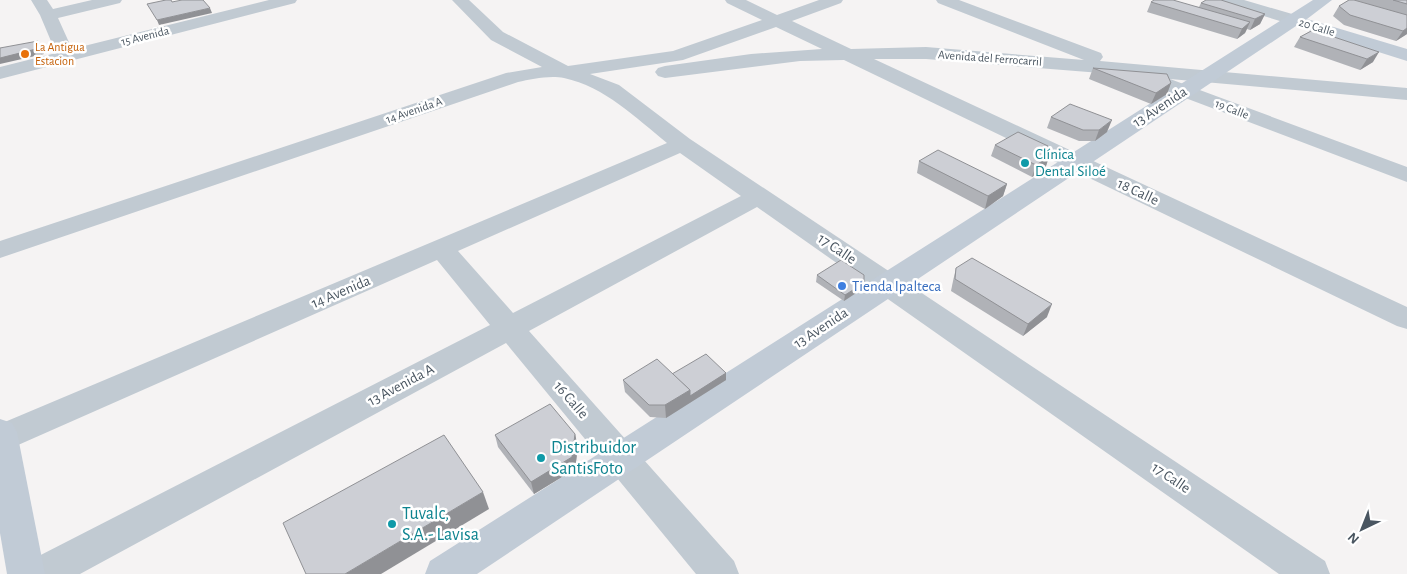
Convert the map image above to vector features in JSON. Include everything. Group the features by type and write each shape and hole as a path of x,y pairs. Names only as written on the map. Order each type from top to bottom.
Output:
{"street":[{"path":"66,56 44,7 114,0"},
{"name":"15 Avenida","path":"0,73 240,6 289,0"},
{"name":"17 Calle","path":"460,0 497,36 570,72 612,89 682,144 1311,574"},
{"name":"18 Calle","path":"733,0 1407,319"},
{"name":"14 Avenida A","path":"0,250 513,77 532,73 570,72 676,56 835,0"},
{"name":"19 Calle","path":"944,0 1407,175"},
{"name":"20 Calle","path":"1226,0 1407,55"},
{"name":"13 Avenida","path":"444,574 1324,0"},
{"name":"Avenida del Ferrocarril","path":"570,72 606,76 637,76 751,60 844,53 936,54 1407,94"},
{"name":"14 Avenida","path":"0,436 442,249 682,144"},
{"name":"13 Avenida A","path":"44,574 759,196"},
{"name":"16 Calle","path":"442,249 720,574"},
{"path":"0,436 26,574"}],"building":[{"path":"171,0 172,2 203,0 210,8 157,20 147,4"},
{"path":"1154,0 1173,0 1250,22 1242,29 1151,2"},
{"path":"1206,0 1221,0 1265,14 1255,19 1201,3"},
{"path":"1349,0 1407,15 1407,28 1403,31 1350,15 1339,6"},
{"path":"1393,0 1407,0 1407,4"},
{"path":"1313,30 1379,52 1367,59 1300,37"},
{"path":"38,41 40,48 0,58 0,48"},
{"path":"1093,68 1167,74 1171,83 1156,93"},
{"path":"1070,104 1112,120 1099,130 1083,130 1051,117"},
{"path":"1018,132 1048,146 1049,157 1036,165 995,145"},
{"path":"938,150 1007,184 988,196 919,161"},
{"path":"972,258 1052,304 1028,324 955,279 956,268"},
{"name":"Tienda Ipalteca","path":"841,260 864,275 864,283 845,295 817,275"},
{"path":"706,354 726,373 690,396 690,390 672,374"},
{"path":"657,359 690,390 665,405 649,405 623,380"},
{"name":"Distribuidor SantisFoto","path":"550,404 575,434 572,457 531,482 495,435"},
{"name":"Tuvalc, S.A.- Lavisa","path":"444,435 483,492 345,574 306,574 283,523"}],"place":[{"name":"La Antigua Estacion","path":"25,54"},
{"name":"Clínica Dental Siloé","path":"1025,163"},
{"name":"Tienda Ipalteca","path":"842,286"},
{"name":"Distribuidor SantisFoto","path":"541,458"},
{"name":"Tuvalc, S.A.- Lavisa","path":"392,524"}]}
